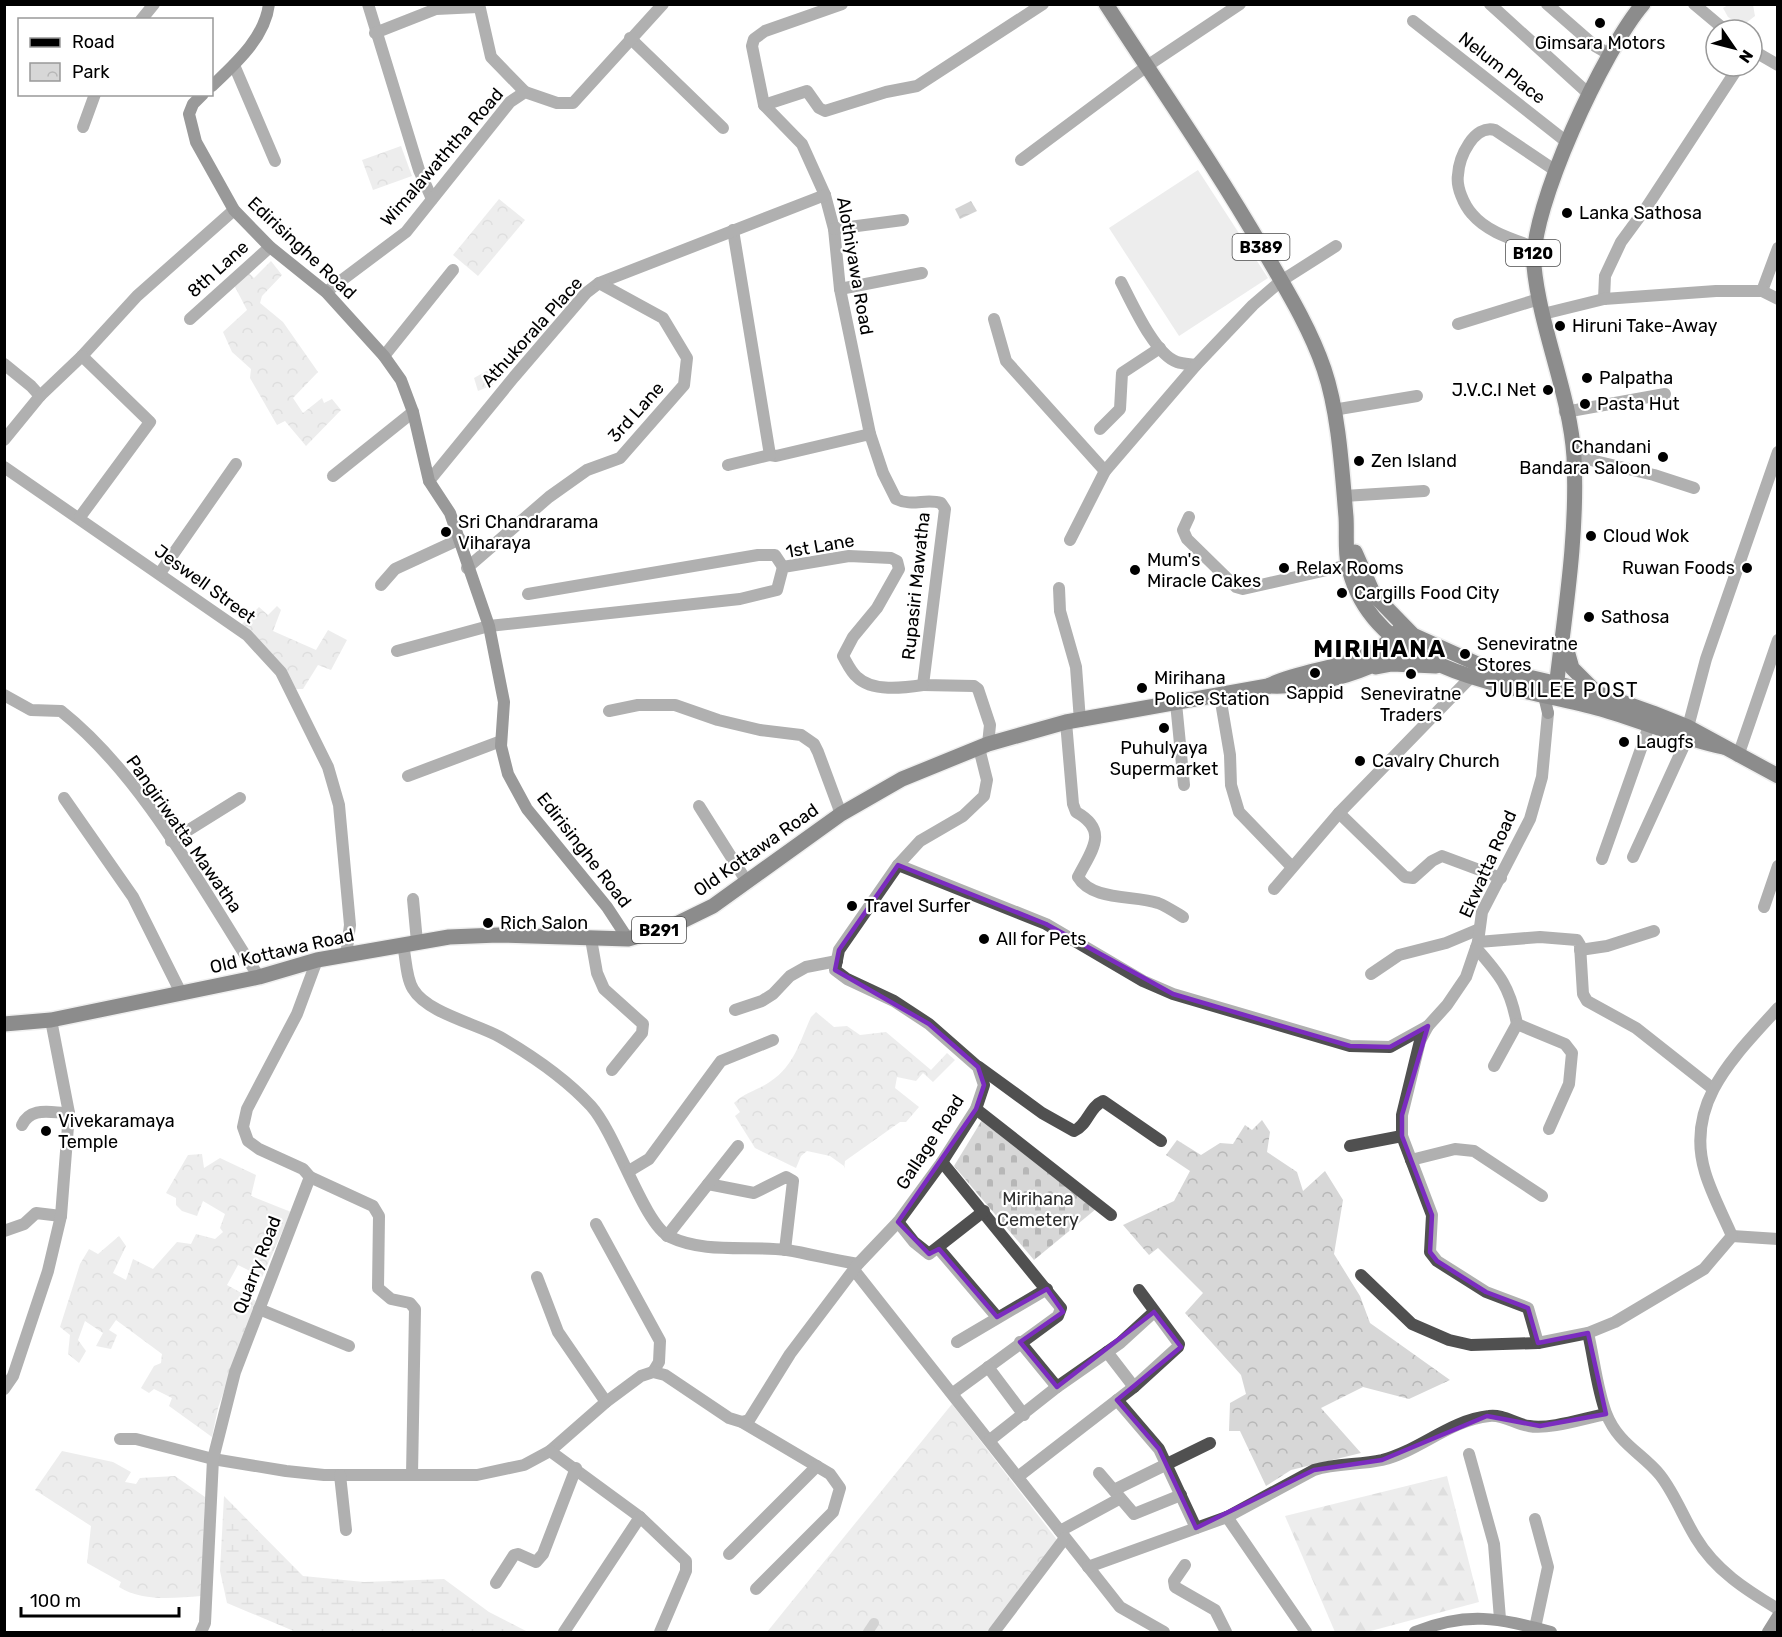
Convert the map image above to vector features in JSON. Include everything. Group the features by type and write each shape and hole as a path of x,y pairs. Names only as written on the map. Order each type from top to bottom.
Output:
{"main road":[{"path":"213,85 234,65 265,25 269,4"},
{"name":"B389","path":"1106,4 1238,206 1281,281 1324,370 1333,410 1344,496 1349,565 1358,592 1370,612 1403,637"},
{"name":"B120","path":"1550,690 1564,634 1574,549 1572,524 1574,456 1541,306 1534,247 1537,227 1568,143 1609,54 1626,24 1643,4"},
{"name":"Edirisinghe Road","path":"201,96 193,104 189,114 196,142 234,210 270,247 326,292 384,356 401,381 413,412 429,481 450,513 460,539 467,568 489,626 504,702 501,741 508,774 527,809 607,907 628,939"},
{"name":"B389","path":"1346,518 1361,570 1374,595 1403,637"},
{"name":"B120","path":"1548,712 1565,547 1572,524"},
{"path":"1564,634 1572,668 1597,693"},
{"path":"1403,637 1649,726 1688,733"},
{"path":"1403,637 1448,667 1471,677 1550,690 1597,693 1723,747 1778,776"},
{"name":"Old Kottawa Road","path":"4,1024 51,1020 259,977 317,960 449,937 498,935 628,939 670,927 713,906 841,814 902,779 984,746 1073,722 1268,686 1292,687 1361,670 1403,637"},
{"name":"Old Kottawa Road","path":"1268,686 1290,675 1334,666 1364,656 1403,637"},
{"path":"1361,670 1392,664 1448,667"},
{"path":"1768,1632 1778,1616"},
{"path":"1415,1632 1453,1620 1507,1624 1551,1632"}],"street":[{"path":"143,18 154,4"},
{"path":"368,4 418,170 432,199"},
{"name":"Wimalawaththa Road","path":"326,292 406,232 510,102 525,92 557,103 573,103 663,4"},
{"path":"842,4 765,31 754,39 752,46 764,105 807,91 819,108 825,111 886,92 917,86 1043,4"},
{"path":"1021,160 1148,66 1240,4"},
{"path":"1490,4 1590,95"},
{"path":"1547,4 1595,46 1609,54"},
{"path":"1694,4 1711,18"},
{"path":"375,33 435,9 478,6 491,57 525,92"},
{"name":"Nelum Place","path":"1413,21 1568,143"},
{"path":"630,38 723,128"},
{"path":"1764,57 1778,65"},
{"path":"234,65 275,161"},
{"path":"1604,299 1605,276 1620,242 1646,208 1731,78"},
{"path":"83,127 94,96"},
{"name":"Alothiyawa Road","path":"764,105 802,144 825,195 834,230 840,290 870,434"},
{"path":"1534,247 1502,235 1472,214 1462,197 1457,176 1472,140 1482,129 1487,128 1495,130 1556,171"},
{"name":"Athukorala Place","path":"429,481 586,293 599,283 825,195"},
{"path":"4,440 40,396 82,356 136,297 234,210"},
{"path":"834,230 903,220"},
{"path":"733,231 770,455"},
{"path":"1070,540 1105,471 1196,365 1253,305 1281,281 1336,246"},
{"name":"8th Lane","path":"190,319 270,247"},
{"path":"1762,291 1778,248"},
{"path":"384,356 453,270"},
{"path":"840,290 922,273"},
{"path":"1121,282 1160,348 1177,362 1196,365"},
{"name":"3rd Lane","path":"467,568 549,497 586,470 620,458 684,385 687,358 663,318 599,283"},
{"path":"1458,324 1541,306 1604,299 1762,291 1778,298"},
{"path":"994,319 1006,361 1105,471"},
{"path":"1100,429 1120,409 1122,373 1160,348"},
{"path":"80,517 150,422 82,356"},
{"path":"4,364 40,396"},
{"path":"1565,412 1665,394"},
{"path":"1333,410 1417,396"},
{"path":"333,476 413,412"},
{"path":"728,465 870,434"},
{"name":"Rupasiri Mawatha","path":"870,434 883,473 896,500 909,504 932,500 941,503 945,508 923,685 974,686 978,689 990,725 984,746"},
{"path":"1633,857 1688,733 1706,659 1778,452"},
{"path":"1574,456 1643,472 1694,488"},
{"path":"160,573 236,464"},
{"name":"Jeswell Street","path":"4,467 80,517 247,635 281,672 328,767 339,805 350,925 346,956"},
{"path":"1344,496 1424,491"},
{"path":"1189,518 1184,530 1187,539 1236,587 1243,590 1349,565"},
{"path":"381,585 395,569 460,539"},
{"path":"528,594 759,555 775,555 783,567"},
{"name":"1st Lane","path":"489,626 740,599 777,590 783,567 849,556 891,558 897,561 899,569 885,595 853,637 843,656 857,677 879,687 923,685"},
{"path":"1059,588 1060,611 1076,667 1073,804 1076,812 1089,819 1095,828 1096,840 1078,877 1082,884 1094,891 1158,903 1183,917"},
{"path":"397,651 489,626"},
{"path":"1738,756 1778,640"},
{"path":"1274,889 1339,813 1471,677"},
{"name":"Pangiriwatta Mawatha","path":"4,695 31,710 62,711 125,776 171,841 259,977"},
{"path":"1220,696 1230,755 1231,785 1239,812 1250,827 1292,867"},
{"path":"1176,703 1184,785"},
{"path":"609,711 638,705 675,705 718,720 760,730 801,735 814,744 841,814"},
{"name":"Ekwatta Road","path":"1538,1343 1528,1308 1486,1292 1437,1261 1430,1252 1432,1215 1402,1136 1402,1114 1420,1041 1428,1026 1447,1005 1466,977 1477,940 1482,912 1530,819 1542,777 1548,712"},
{"path":"1602,859 1649,726"},
{"path":"408,776 501,741"},
{"path":"984,746 987,780 984,796 963,816 920,841 898,865 839,950 835,970 847,979 894,1001 929,1024 978,1067 1042,1113 1074,1131 1080,1129 1095,1104 1103,1101 1161,1141"},
{"path":"64,798 133,897 181,993"},
{"path":"171,841 240,798"},
{"path":"699,806 747,882"},
{"path":"1339,813 1405,877 1413,878 1432,861 1442,856 1501,878"},
{"path":"898,865 1046,924 1143,981 1173,994 1350,1046 1390,1047 1428,1026"},
{"path":"1764,907 1778,866"},
{"path":"413,899 410,944 412,988 420,997 454,1018 498,1036 535,1059 591,1106 617,1145 651,1220 667,1236 697,1246 785,1250 856,1267 1120,1607 1164,1632"},
{"path":"1580,950 1606,946 1654,932"},
{"path":"1371,974 1399,955 1446,943 1540,937 1574,938 1579,942 1583,994 1587,1001 1636,1028 1712,1088"},
{"path":"591,939 597,973 604,989 643,1024 642,1033 612,1070"},
{"path":"1477,940 1512,996 1517,1024 1494,1066"},
{"path":"317,960 297,1014 247,1109 243,1127 248,1141 259,1149 303,1169 310,1177 373,1206 380,1216 378,1288 391,1299 410,1303 415,1309 412,1475"},
{"path":"735,1010 762,1001 774,994 790,976 806,967 837,961"},
{"path":"1732,1236 1705,1172 1700,1139 1703,1110 1724,1068 1778,1008"},
{"path":"4,1389 13,1376 48,1270 61,1216 69,1113 51,1020"},
{"path":"1517,1024 1565,1044 1572,1053 1569,1084 1549,1129"},
{"path":"629,1171 649,1159 721,1061 772,1040"},
{"name":"Gallage Road","path":"742,1422 748,1420 790,1354 856,1267 898,1221 942,1162 976,1109 984,1085 978,1067"},
{"path":"976,1109 1111,1215"},
{"path":"22,1125 26,1116 33,1112 69,1113"},
{"path":"1350,1146 1402,1136"},
{"path":"667,1236 738,1146"},
{"path":"1411,1160 1455,1149 1474,1151 1542,1196"},
{"path":"942,1162 1061,1308 1060,1313 953,1393"},
{"name":"Quarry Road","path":"201,1632 205,1623 213,1459 235,1372 310,1177"},
{"path":"708,1184 754,1193 786,1177 793,1181 785,1250"},
{"path":"898,1221 914,1242 929,1254 939,1249 984,1211"},
{"path":"4,1232 24,1224 36,1213 61,1216"},
{"path":"120,1439 136,1439 213,1459 285,1471 340,1475 477,1475 525,1465 550,1451 606,1402 641,1376 653,1371 659,1362 660,1341 596,1224"},
{"path":"1732,1236 1778,1239"},
{"path":"1361,1275 1412,1324 1449,1340 1472,1345 1538,1343 1588,1333 1615,1323 1704,1269 1732,1236"},
{"path":"939,1249 997,1317"},
{"path":"537,1277 558,1332 606,1402"},
{"path":"957,1342 1047,1289"},
{"path":"1019,1476 1134,1387 1178,1347 1179,1344 1139,1290"},
{"path":"259,1309 350,1347"},
{"path":"990,1440 1057,1387 1107,1352 1154,1312"},
{"path":"1588,1333 1606,1414 1628,1447 1659,1473 1680,1506 1696,1538 1716,1565 1751,1593 1778,1609"},
{"path":"1020,1342 1057,1387"},
{"path":"1107,1352 1134,1387"},
{"path":"988,1367 1024,1415"},
{"path":"653,1371 665,1375 729,1418 742,1422 830,1474 840,1488 833,1512 756,1589"},
{"path":"1117,1400 1159,1449 1196,1528"},
{"path":"1088,1567 1227,1517 1314,1470 1328,1466 1382,1460 1446,1430 1487,1416 1498,1416 1528,1426 1540,1426 1606,1414"},
{"path":"994,1632 1063,1534 1116,1494 1167,1464 1210,1443"},
{"path":"550,1451 640,1517 686,1561 686,1571 660,1632"},
{"path":"1470,1454 1494,1544 1507,1624"},
{"path":"729,1554 817,1466"},
{"path":"496,1583 514,1556 518,1554 536,1562 543,1554 576,1468"},
{"path":"1099,1473 1134,1514 1181,1495"},
{"path":"340,1475 346,1530"},
{"path":"564,1632 640,1517"},
{"path":"1227,1517 1306,1632"},
{"path":"1535,1518 1548,1567 1535,1628"},
{"path":"1185,1565 1174,1581 1175,1587 1215,1610 1226,1632"}],"highlighted area":[{"path":"898,865 1046,924 1173,994 1350,1046 1390,1047 1428,1026 1402,1115 1402,1136 1432,1215 1430,1252 1437,1261 1486,1292 1528,1308 1538,1343 1588,1333 1606,1414 1540,1426 1487,1416 1382,1460 1314,1470 1196,1528 1159,1449 1117,1400 1181,1347 1154,1312 1057,1387 1020,1342 1063,1312 1047,1289 997,1317 939,1249 929,1254 898,1222 976,1109 984,1085 978,1067 929,1024 835,970 839,950"}],"green space":[{"path":"1728,5 1753,5 1755,16 1730,18 1723,8"},
{"path":"401,146 412,176 373,190 362,160"},
{"path":"1198,170 1268,278 1179,336 1109,228"},
{"path":"499,199 525,220 478,276 453,255"},
{"path":"271,261 282,275 262,296 260,303 283,322 318,372 293,398 303,413 322,398 324,403 332,399 341,410 306,446 285,421 277,425 250,378 251,369 232,352 223,332 247,310 234,285 249,273 254,278"},
{"path":"488,370 493,385 478,391 474,378"},
{"path":"277,606 281,610 273,631 316,650 328,630 347,640 331,670 318,665 303,689 293,689 240,626 259,607 268,615"},
{"path":"816,1012 834,1027 847,1026 860,1035 886,1032 931,1070 947,1053 955,1060 933,1082 923,1073 916,1081 897,1077 895,1088 919,1107 906,1122 900,1122 845,1161 844,1169 844,1166 830,1156 807,1151 801,1156 796,1168 755,1148 735,1116 740,1112 734,1103 771,1081 785,1068 796,1052 811,1017"},
{"name":"Mirihana Cemetery","path":"982,1120 1096,1209 1034,1260 954,1166"},
{"path":"1262,1120 1270,1132 1267,1152 1297,1172 1303,1191 1325,1171 1343,1200 1334,1254 1360,1296 1370,1323 1450,1380 1409,1399 1363,1387 1321,1408 1361,1453 1291,1470 1266,1486 1240,1431 1229,1431 1230,1403 1246,1394 1241,1375 1185,1313 1203,1293 1158,1248 1149,1255 1123,1225 1174,1201 1190,1171 1166,1155 1177,1140 1201,1155 1220,1143 1233,1144 1245,1125 1252,1130"},
{"path":"202,1154 204,1168 220,1158 256,1175 251,1196 291,1212 262,1277 238,1265 227,1285 256,1301 218,1408 212,1437 169,1406 172,1398 154,1389 149,1393 141,1388 154,1366 161,1363 162,1354 116,1320 109,1330 117,1335 111,1349 96,1346 103,1333 85,1321 78,1340 86,1351 79,1363 68,1354 70,1335 60,1327 80,1264 89,1249 98,1254 119,1236 126,1246 113,1273 126,1280 133,1259 153,1269 177,1242 191,1244 196,1234 215,1239 223,1232 220,1228 225,1214 203,1201 197,1216 182,1211 176,1205 176,1198 166,1193 188,1155"},
{"path":"952,1404 1061,1545 995,1632 767,1632"},
{"path":"62,1451 113,1462 131,1472 125,1482 136,1484 140,1478 175,1476 205,1497 201,1596 159,1598 138,1595 119,1587 121,1582 87,1563 91,1526 35,1490"},
{"path":"1447,1476 1479,1602 1367,1632 1335,1632 1285,1516"},
{"path":"224,1496 303,1576 364,1582 444,1579 489,1612 528,1632 296,1632 227,1603 220,1571"}],"water":[{"path":"971,201 977,211 960,219 955,209"}],"waterway":[{"path":"868,1632 874,1623"}],"place":[{"name":"Gimsara Motors","path":"1600,23"},
{"name":"Lanka Sathosa","path":"1567,213"},
{"name":"Hiruni Take-Away","path":"1560,326"},
{"name":"Palpatha","path":"1587,378"},
{"name":"J.V.C.I Net","path":"1548,390"},
{"name":"Pasta Hut","path":"1585,404"},
{"name":"Chandani Bandara Saloon","path":"1663,457"},
{"name":"Zen Island","path":"1359,461"},
{"name":"Sri Chandrarama Viharaya","path":"446,532"},
{"name":"Cloud Wok","path":"1591,536"},
{"name":"Relax Rooms","path":"1284,568"},
{"name":"Ruwan Foods","path":"1747,568"},
{"name":"Mum's Miracle Cakes","path":"1135,570"},
{"name":"Cargills Food City","path":"1342,593"},
{"name":"Sathosa","path":"1589,617"},
{"name":"Seneviratne Stores","path":"1465,654"},
{"name":"Sappid","path":"1315,673"},
{"name":"Seneviratne Traders","path":"1411,674"},
{"name":"Mirihana Police Station","path":"1142,688"},
{"name":"Puhulyaya Supermarket","path":"1164,728"},
{"name":"Laugfs","path":"1624,742"},
{"name":"Cavalry Church","path":"1360,761"},
{"name":"Travel Surfer","path":"852,906"},
{"name":"Rich Salon","path":"488,923"},
{"name":"All for Pets","path":"984,939"},
{"name":"Vivekaramaya Temple","path":"46,1131"}],"district":[{"name":"MIRIHANA","path":"1380,649"},
{"name":"JUBILEE POST","path":"1562,690"}]}
